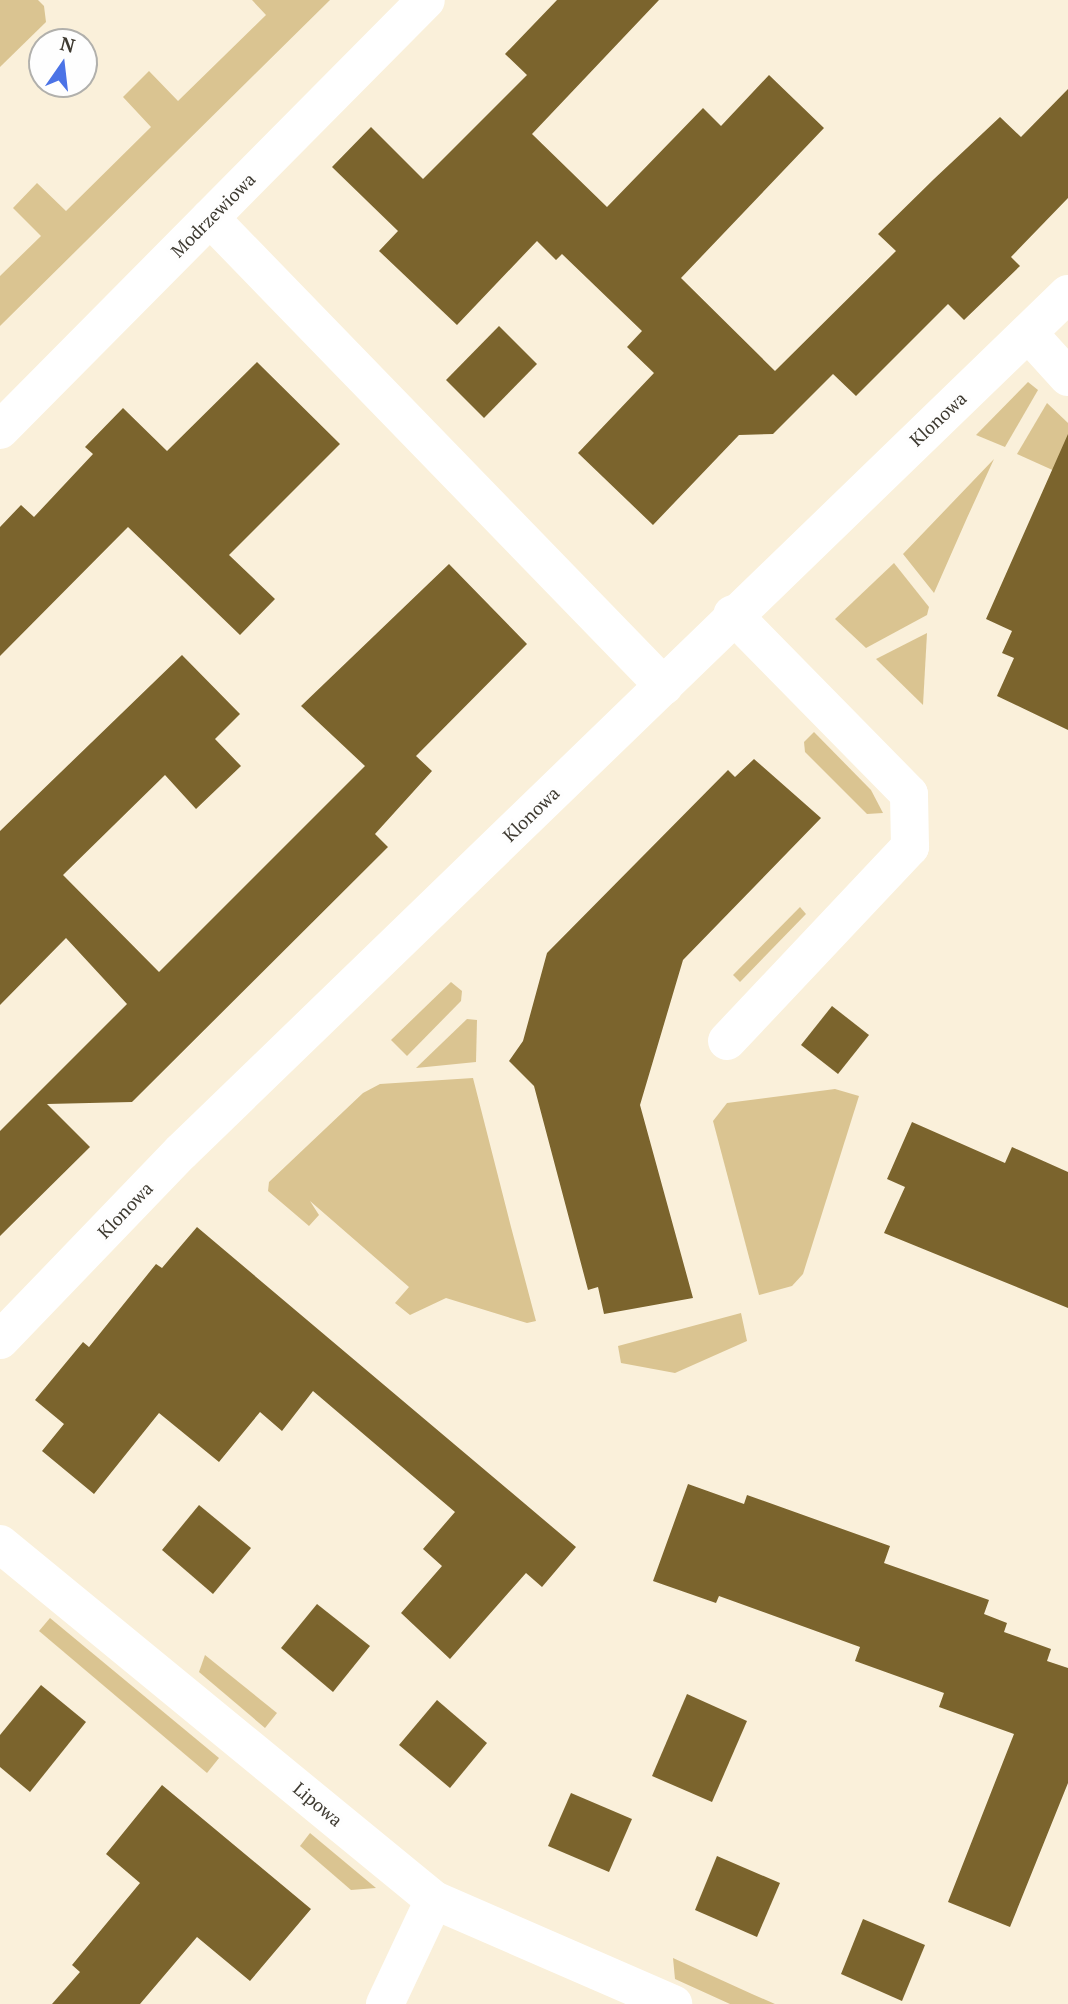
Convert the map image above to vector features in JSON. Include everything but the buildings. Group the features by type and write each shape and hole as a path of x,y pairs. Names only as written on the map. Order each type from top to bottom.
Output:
{"street":[{"name":"Modrzewiowa","path":"0,430 426,0"},
{"path":"210,218 664,686"},
{"name":"Klonowa","path":"0,1339 181,1152 664,686 732,614 1068,294"},
{"path":"1029,334 1068,377"},
{"path":"727,1041 910,847 909,794 732,614"},
{"name":"Lipowa","path":"0,1544 434,1900 673,2004"},
{"path":"384,2004 434,1900"}],"shaded area":[{"path":"0,0 38,0 44,6 46,22 40,28 28,28 28,40 0,67"},
{"path":"252,0 330,0 0,326 0,276 41,236 13,208 37,183 66,211 151,127 123,97 149,71 178,101 266,15"},
{"path":"1028,382 1038,390 1005,447 976,435"},
{"path":"1047,403 1068,423 1068,477 1017,454"},
{"path":"994,459 967,518 934,593 903,554"},
{"path":"894,563 929,607 927,615 866,648 835,619"},
{"path":"927,633 923,705 876,659"},
{"path":"814,732 871,790 883,813 867,814 805,752 804,742"},
{"path":"800,907 806,914 740,982 733,975"},
{"path":"451,982 462,991 461,1001 407,1056 391,1040"},
{"path":"467,1019 477,1020 476,1062 416,1068"},
{"path":"473,1078 536,1321 527,1323 446,1298 410,1315 395,1303 409,1287 310,1201 319,1215 309,1226 268,1191 269,1182 363,1093 380,1084"},
{"path":"835,1089 859,1096 803,1274 792,1286 759,1295 713,1121 727,1103"},
{"path":"741,1313 747,1341 675,1373 621,1363 618,1346"},
{"path":"50,1618 219,1758 207,1773 39,1631"},
{"path":"205,1655 277,1713 265,1728 199,1672"},
{"path":"310,1833 376,1888 351,1890 300,1846"},
{"path":"673,1958 775,2004 730,2004 675,1979"}]}
